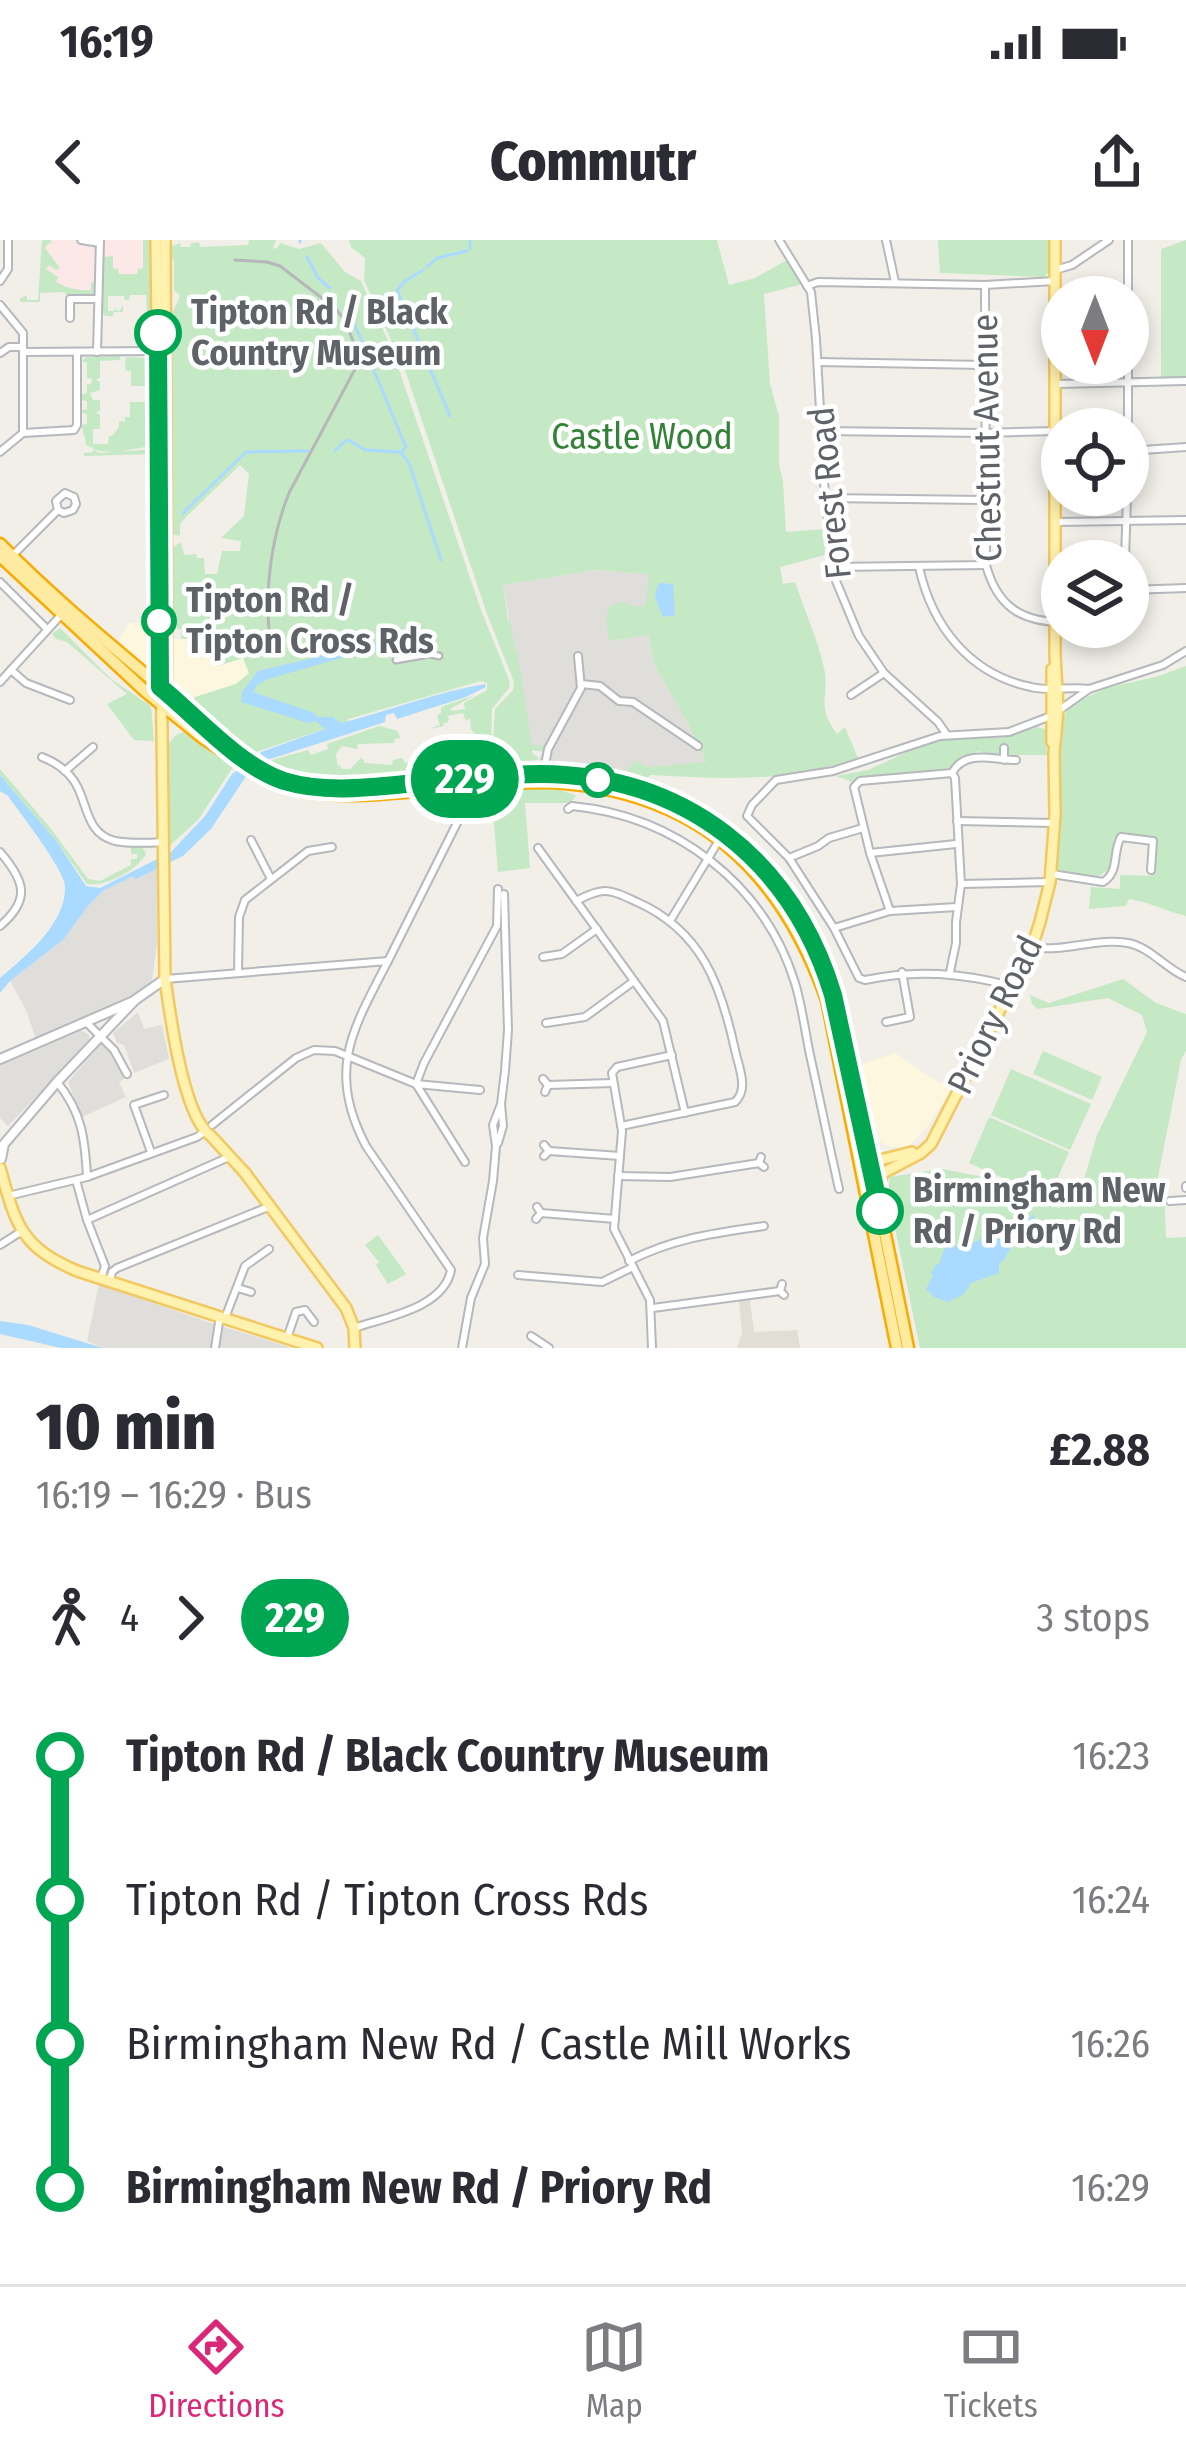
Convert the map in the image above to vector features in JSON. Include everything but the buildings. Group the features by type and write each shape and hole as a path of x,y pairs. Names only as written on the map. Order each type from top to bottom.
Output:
{"highway":[{"path":"0,544 6,558 64,612 222,749"},
{"path":"64,612 85,623 140,670 163,701 248,765 290,782 343,788 543,778 584,785 638,796 688,819 722,836 763,868 789,899 825,966 898,1348"},
{"path":"85,623 188,727 282,787 339,795 543,778"},
{"path":"864,1164 876,1193 908,1348"}],"main road":[{"path":"160,240 165,979 178,1058 194,1109 346,1309 355,1348"},
{"name":"Priory Road","path":"1055,240 1055,275"},
{"name":"Priory Road","path":"1057,384 1057,408"},
{"path":"162,449 163,701"},
{"name":"Priory Road","path":"1056,516 1056,540"},
{"name":"Priory Road","path":"876,1193 883,1173 928,1148 1032,946 1050,878 1055,648"},
{"name":"Priory Road","path":"1054,655 1054,690"},
{"path":"140,670 152,670 160,662"},
{"path":"162,742 174,728 188,727"},
{"path":"1,1056 135,1000 165,979"},
{"path":"135,1000 57,1082 1,1151 4,1192 22,1231 44,1255 77,1270 317,1348"},
{"name":"Priory Road","path":"864,1164 909,1154 937,1131"}],"street":[{"path":"81,240 100,241 97,352"},
{"path":"779,240 807,286 818,282 985,285 1055,275 1108,240"},
{"path":"886,240 895,282"},
{"path":"1128,240 1128,276"},
{"path":"0,281 6,273 8,241"},
{"name":"Chestnut Avenue","path":"985,285 986,566 994,590 1006,604 1041,621"},
{"name":"Forest Road","path":"807,286 818,362 825,498 842,599 884,674 947,734"},
{"path":"70,318 70,299 98,299"},
{"path":"0,305 21,329 23,433"},
{"path":"0,352 9,347 162,351"},
{"path":"0,452 23,433 77,427 77,352"},
{"path":"818,362 984,365"},
{"path":"1149,382 1186,381"},
{"path":"821,431 1041,431"},
{"path":"1149,450 1186,447"},
{"path":"825,498 983,500"},
{"path":"6,558 58,510"},
{"path":"1126,516 1126,540"},
{"path":"1056,522 1186,520"},
{"path":"834,567 986,566"},
{"path":"919,567 930,607 966,655 1027,687 1088,689"},
{"path":"0,582 47,629"},
{"path":"1149,589 1186,588"},
{"path":"0,682 64,612"},
{"path":"1012,986 950,972 859,978 835,928 789,857 746,817 752,805 776,781 833,771 947,734 994,735 1054,713 1088,689 1163,665 1186,651"},
{"path":"396,660 439,656"},
{"path":"543,778 548,748 579,692 578,656"},
{"path":"11,670 26,683 70,700"},
{"path":"851,695 884,674"},
{"path":"581,684 600,686 620,700 633,702 698,746"},
{"path":"56,705 60,694"},
{"path":"65,771 93,747"},
{"path":"1004,748 1004,760"},
{"path":"890,911 862,828 856,783 951,772 961,761 980,755 1016,760"},
{"path":"42,757 77,785 91,824 100,834 120,842 164,845"},
{"path":"950,972 961,884 951,772"},
{"path":"354,1328 428,1300 448,1283 451,1270 360,1136 346,1080 346,1054 351,1034 472,786"},
{"path":"568,809 593,808 637,819 683,841 709,857 756,908 795,984 839,1190"},
{"path":"958,821 1054,823"},
{"path":"789,857 862,828"},
{"path":"670,920 722,836"},
{"path":"961,884 1050,878 1102,882 1113,872 1121,837 1154,841 1151,870"},
{"path":"251,840 271,879"},
{"path":"870,853 957,844"},
{"path":"238,973 240,909 245,900 308,851 332,847"},
{"path":"538,848 662,1021 685,1113"},
{"path":"0,852 18,877 22,892 18,907 0,926"},
{"path":"576,901 595,891 611,890 670,920 694,945 724,1001 742,1082 742,1096 735,1102 621,1126"},
{"path":"416,1084 497,926 501,891 508,1030 500,1104 493,1125 496,1147 483,1238 485,1264 471,1298 462,1348"},
{"path":"835,928 890,911 957,907"},
{"path":"541,957 562,954 597,929"},
{"path":"1032,946 1046,950 1130,944 1186,977"},
{"path":"165,979 388,961"},
{"path":"886,1022 910,1017 902,973"},
{"path":"545,1023 585,1017 634,981"},
{"path":"86,1022 115,1049 127,1074"},
{"path":"4,1192 87,1177 196,1137 296,1058 314,1050 346,1054 416,1084 480,1090"},
{"path":"652,1348 652,1308 616,1238 621,1126 612,1072 617,1066 672,1055"},
{"path":"57,1082 82,1123 87,1177"},
{"path":"545,1085 613,1083"},
{"path":"416,1084 465,1162"},
{"path":"151,1152 134,1105 164,1095"},
{"path":"546,1151 620,1156"},
{"path":"87,1220 231,1156"},
{"path":"619,1176 670,1177 761,1162"},
{"path":"76,1180 106,1279"},
{"path":"1170,1201 1186,1200"},
{"path":"106,1279 117,1268 271,1205"},
{"path":"538,1213 615,1219"},
{"path":"523,1278 602,1282 668,1243 766,1226"},
{"path":"0,1245 22,1231"},
{"path":"215,1348 222,1317 248,1262 269,1249"},
{"path":"238,1288 251,1292"},
{"path":"652,1308 782,1290"},
{"path":"287,1339 296,1312 305,1310 314,1322"},
{"path":"531,1336 549,1348"}],"shaded area":[{"path":"42,240 152,240 152,291 40,293"},
{"path":"595,570 650,574 647,606 635,607 610,641 649,635 654,664 706,763 647,767 635,761 627,771 606,770 602,784 532,771 543,752 532,750 503,585"},
{"path":"130,623 155,623 154,658 149,665 117,640"},
{"path":"162,639 238,642 249,673 236,684 195,697 183,714 163,699"},
{"path":"157,868 152,980 142,990 36,1039 10,981 63,940 103,891"},
{"path":"138,1012 144,1029 162,1025 169,1059 134,1073 124,1045 117,1043 113,1033"},
{"path":"81,1030 89,1039 81,1050 8,1126 0,1118 0,1064"},
{"path":"101,1044 124,1079 119,1082 126,1097 82,1117 68,1082"},
{"path":"895,1053 953,1088 927,1127 910,1145 898,1148 872,1136 859,1065"},
{"path":"99,1284 292,1348 103,1348 87,1341"},
{"path":"750,1300 754,1332 797,1330 800,1348 737,1348 742,1333 739,1301"}],"green space":[{"path":"42,240 51,240 52,245 45,248 60,268 49,265 46,269 58,277 56,282 86,290 95,283 96,296 40,293 40,302 21,302 27,295 27,300 38,300"},
{"path":"143,240 152,240 152,330 141,330 148,324 146,295 130,295 129,300 108,296 108,311 116,306 120,311 123,305 123,312 106,316 100,311 104,257 113,256 113,268 119,274 137,274 143,268"},
{"path":"249,240 276,240 273,249 280,243 299,249 321,243 345,272 361,281 393,352 510,682 492,709 491,750 483,758 474,754 482,743 463,713 447,716 444,726 429,729 440,725 441,707 475,695 450,709 465,709 464,703 487,690 487,683 481,681 348,719 250,754 190,704 195,697 236,684 249,673 243,658 218,666 216,662 234,655 229,645 221,648 219,638 212,639 216,648 207,651 206,638 181,639 181,629 172,624 172,548 181,542 184,555 204,558 205,574 217,574 222,551 240,551 241,541 221,538 244,516 249,474 240,465 180,524 180,536 171,534 170,318 180,296 174,290 170,247 199,242 200,247 248,245"},
{"name":"Castle Wood","path":"349,240 717,240 729,285 755,278 787,260 803,284 764,294 770,384 779,416 786,532 824,529 825,555 780,567 783,584 795,582 818,646 827,716 837,734 845,727 858,758 805,772 755,777 651,775 640,782 605,773 627,771 635,760 647,767 706,762 654,664 649,635 609,641 609,607 621,601 635,607 646,605 649,574 595,570 503,585 532,745 545,746 544,752 532,750 539,758 528,769 470,770 467,751 479,763 492,757 495,709 513,690 514,682 406,373 364,280 365,258"},
{"path":"938,240 1048,240 1045,276 940,273"},
{"path":"1186,240 1186,376 1161,378 1161,249"},
{"path":"120,356 120,360 100,361 96,380 100,390 90,393 93,400 100,400 96,412 100,429 93,429 93,444 108,444 119,421 125,422 121,417 130,417 130,402 146,402 146,386 131,386 126,357 150,358 152,440 145,440 145,447 118,452 152,449 152,454 84,456 93,449 114,452 86,445 82,425 87,424 87,414 82,410 87,409 87,401 82,394 87,393 92,379 87,378 87,363 82,361"},
{"path":"60,628 111,679 151,706 154,741 134,740 107,704 127,694 67,642 56,639 52,634"},
{"path":"1186,666 1186,916 1129,899 1126,906 1089,909 1091,887 1120,889 1120,875 1151,876 1154,845 1123,835 1112,867 1098,877 1058,870 1062,724 1067,710 1107,688"},
{"path":"379,726 398,731 400,738 394,743 358,744 357,749 342,746 336,754 337,764 350,769 362,757 365,763 392,765 402,758 405,763 447,750 448,744 457,749 458,762 412,773 329,778 303,776 261,763 308,750 311,755 328,749 327,744"},
{"path":"1036,727 1045,729 1047,755 1010,755 1006,747 998,756 978,751 951,768 929,772 852,782 836,776 868,770 943,740 1006,737"},
{"path":"188,730 229,757 233,767 198,820 170,845 169,743"},
{"path":"0,769 88,879 100,881 131,865 137,854 131,854 131,846 142,846 146,854 120,876 103,883 87,884 0,775"},
{"path":"552,788 576,795 571,803 525,803 530,868 498,872 491,789"},
{"path":"1123,979 1156,1003 1186,1014 1186,1050 1157,1182 1164,1190 1166,1238 1186,1237 1186,1348 920,1348 888,1194 890,1177 942,1169 984,1177 1059,1208 1081,1190 1097,1135 1147,1032 1142,1015 1108,998 1038,1009 1030,995 1049,1003"},
{"path":"1043,1051 1102,1077 1092,1100 1033,1074"},
{"path":"1011,1069 1091,1104 1070,1150 991,1115"},
{"path":"989,1117 1069,1152 1049,1198 969,1163"},
{"path":"378,1235 406,1274 388,1284 365,1245"}],"water":[{"path":"660,583 673,584 675,615 663,617 656,596"},
{"path":"424,632 428,639 268,679 253,692 341,723 449,692 486,687 397,719 394,713 386,715 385,722 264,761 247,775 211,829 183,856 103,891 63,940 0,993 0,978 52,926 65,886 41,841 0,791 0,775 57,842 86,886 100,888 171,852 205,816 232,774 261,752 325,729 316,721 308,723 241,702 242,692 258,671"},
{"path":"985,1234 1008,1246 999,1273 971,1283 964,1294 948,1302 934,1297 926,1289 945,1246 972,1244"},
{"path":"0,1321 103,1348 61,1348 0,1334"}],"waterway":[{"path":"470,240 470,249"},
{"path":"427,267 437,258 467,251"},
{"path":"307,257 318,278 330,288"},
{"path":"423,270 397,290 450,416"},
{"path":"351,316 406,447 401,453 409,463 441,560"},
{"path":"335,451 349,440 365,450 399,452"},
{"path":"183,513 246,452 309,451"},
{"path":"1005,1254 1033,1216"},
{"path":"1003,1240 1011,1222"}],"tram line":[{"path":"235,260 280,266 335,308 356,348 355,369 283,510 269,584 270,639"}],"bus line":[{"name":"229","path":"158,333 160,687 245,759 290,782 343,788 543,774 581,778 666,799 717,827 774,879 797,910 825,966 880,1211"}],"place":[{"name":"Tipton Rd / Black Country Museum","path":"158,333"},
{"name":"Tipton Rd / Tipton Cross Rds","path":"159,621"},
{"name":"Birmingham New Rd / Priory Rd","path":"880,1211"}]}
